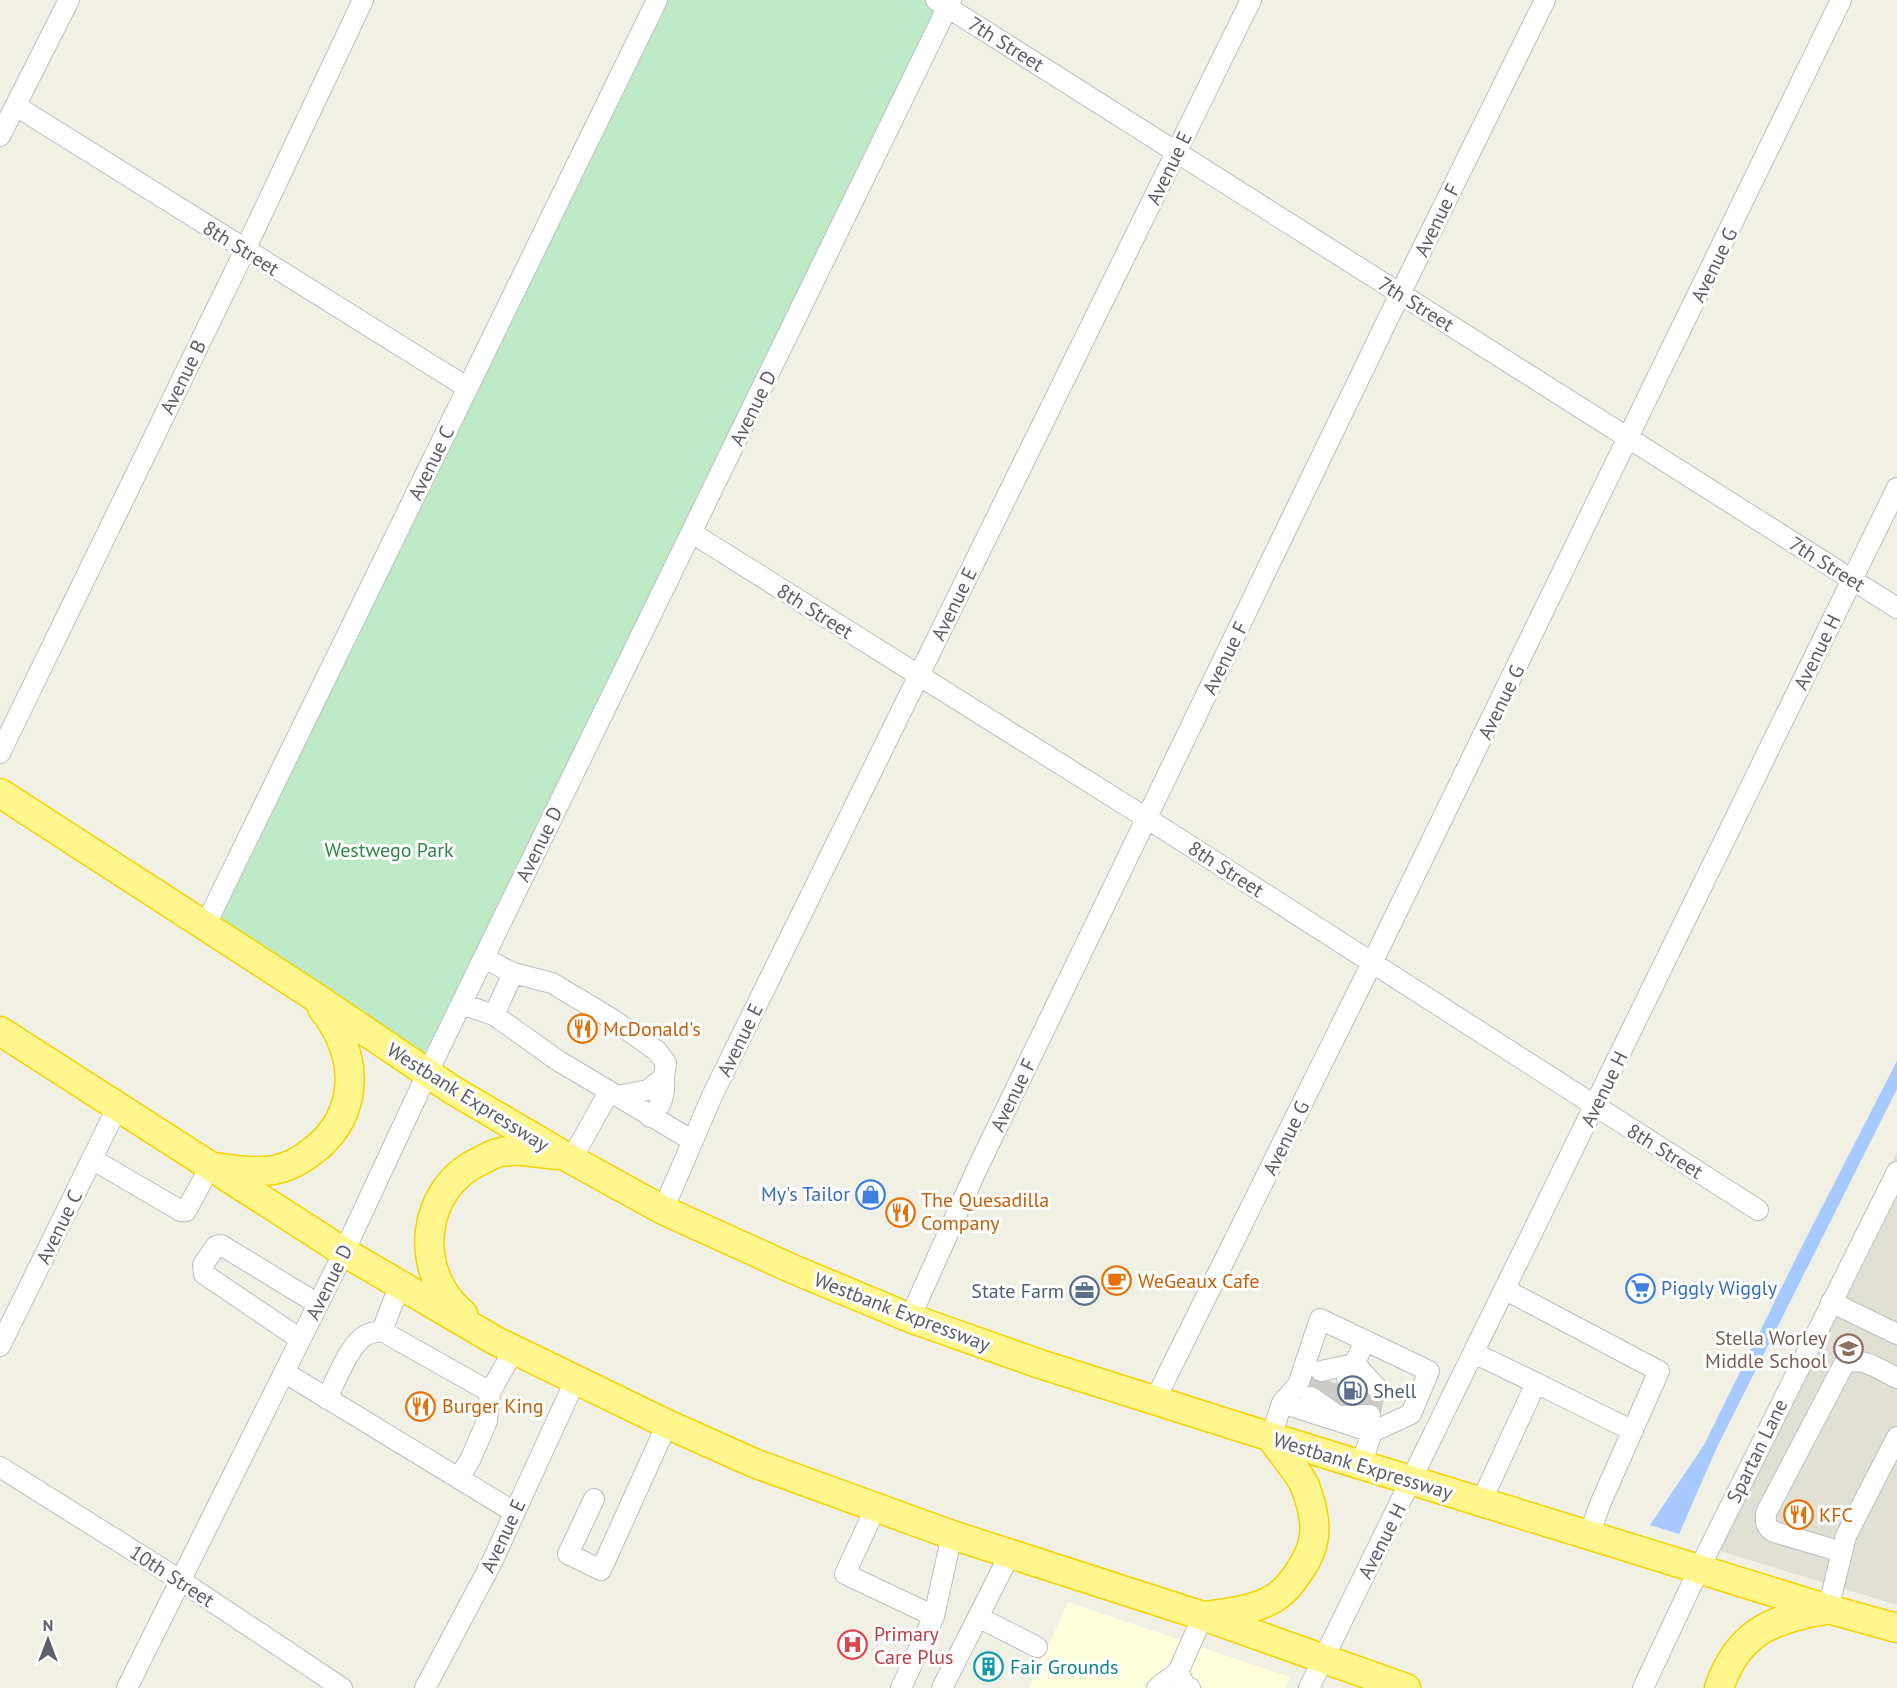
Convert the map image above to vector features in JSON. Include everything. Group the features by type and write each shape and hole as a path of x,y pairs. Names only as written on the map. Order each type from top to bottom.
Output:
{"highway":[{"name":"Westbank Expressway","path":"0,793 315,997 427,1074 568,1158 663,1210 795,1270 910,1318 1040,1364 1828,1609 1897,1628"},
{"path":"210,1167 245,1172 275,1170 301,1161 337,1128 345,1109 349,1089 349,1068 338,1033 315,997"},
{"path":"0,1031 344,1252 505,1345 667,1424 754,1463 952,1535 1203,1616 1406,1688"},
{"path":"505,1345 455,1307 438,1283 429,1239 431,1220 439,1198 453,1179 468,1166 497,1153 524,1151 568,1158"},
{"path":"1203,1616 1231,1613 1276,1597 1294,1579 1304,1563 1314,1537 1313,1511 1304,1484 1270,1437"},
{"path":"1719,1688 1725,1671 1749,1638 1770,1624 1793,1615 1828,1609"}],"street":[{"path":"0,136 69,0"},
{"name":"Avenue B","path":"0,753 245,250 363,0"},
{"name":"Avenue C","path":"205,926 657,0"},
{"name":"Avenue E","path":"663,1210 712,1096 1251,0"},
{"name":"Avenue F","path":"910,1318 976,1171 1400,294 1545,0"},
{"name":"Avenue G","path":"1155,1400 1630,439 1840,0"},
{"name":"7th Street","path":"945,2 1177,153 1897,608"},
{"name":"Avenue D","path":"127,1688 344,1252 427,1074 692,533 945,2"},
{"name":"8th Street","path":"15,106 468,388"},
{"name":"Avenue H","path":"1309,1688 1897,488"},
{"name":"8th Street","path":"692,533 1148,819 1758,1210"},
{"path":"484,958 513,973 552,983 612,1019 657,1051 666,1064 665,1090 662,1103 650,1117"},
{"path":"494,1015 513,973"},
{"path":"461,1004 494,1015 557,1060 693,1141"},
{"path":"568,1158 613,1094 648,1090 664,1077"},
{"name":"Avenue C","path":"0,1346 117,1108"},
{"path":"92,1159 181,1212 186,1211 210,1167"},
{"name":"Spartan Lane","path":"1643,1688 1699,1569 1897,1172"},
{"path":"300,1339 204,1274 203,1265 216,1246 221,1245 318,1304"},
{"path":"382,1332 400,1284"},
{"path":"1506,1290 1659,1371 1601,1502 1589,1535"},
{"path":"1832,1302 1897,1334"},
{"path":"1270,1437 1282,1403 1298,1385 1320,1319 1428,1371 1410,1414 1343,1412 1282,1403"},
{"path":"327,1399 357,1341 368,1334 382,1332 490,1392"},
{"path":"1350,1377 1365,1341"},
{"path":"459,1478 471,1458 487,1421 490,1392 505,1345"},
{"path":"1474,1353 1633,1431"},
{"path":"1842,1552 1774,1532 1767,1528 1766,1513 1844,1364 1850,1360 1859,1361 1897,1378"},
{"path":"284,1372 514,1512"},
{"name":"Avenue E","path":"425,1688 492,1562 575,1381"},
{"path":"1481,1502 1536,1383"},
{"path":"1420,1392 1450,1404"},
{"path":"1343,1412 1361,1465"},
{"path":"594,1499 568,1554 601,1569 667,1424"},
{"path":"1828,1609 1846,1536 1897,1437"},
{"name":"10th Street","path":"0,1467 180,1581 342,1688"},
{"path":"876,1507 845,1574 934,1616"},
{"path":"901,1688 934,1616 952,1535"},
{"path":"942,1688 1010,1554"},
{"path":"1157,1688 1178,1672 1203,1616"},
{"path":"978,1617 1037,1647"},
{"path":"1178,1672 1185,1686 1190,1688"}],"shaded area":[{"name":"Stella Worley Middle School","path":"1897,1152 1897,1605 1700,1545"},
{"path":"1068,1602 1290,1677 1285,1688 1029,1688"}],"green space":[{"name":"Westwego Park","path":"657,0 936,0 947,7 427,1074 205,926"}],"water":[{"path":"1897,1061 1897,1089 1718,1445 1679,1534 1650,1525 1704,1445"}],"tunnel":[{"path":"1311,1397 1321,1371"},
{"path":"1325,1401 1334,1375"},
{"path":"1339,1406 1347,1379"},
{"path":"1356,1411 1364,1384"},
{"path":"1370,1415 1377,1388"}],"place":[{"name":"McDonald's","path":"582,1029"},
{"name":"My's Tailor","path":"871,1194"},
{"name":"The Quesadilla Company","path":"900,1212"},
{"name":"WeGeaux Cafe","path":"1117,1281"},
{"name":"Piggly Wiggly","path":"1640,1288"},
{"name":"State Farm","path":"1085,1291"},
{"name":"Stella Worley Middle School","path":"1848,1349"},
{"name":"Shell","path":"1352,1391"},
{"name":"Burger King","path":"421,1406"},
{"name":"KFC","path":"1798,1515"},
{"name":"Primary Care Plus","path":"853,1645"},
{"name":"Fair Grounds","path":"989,1667"}]}
